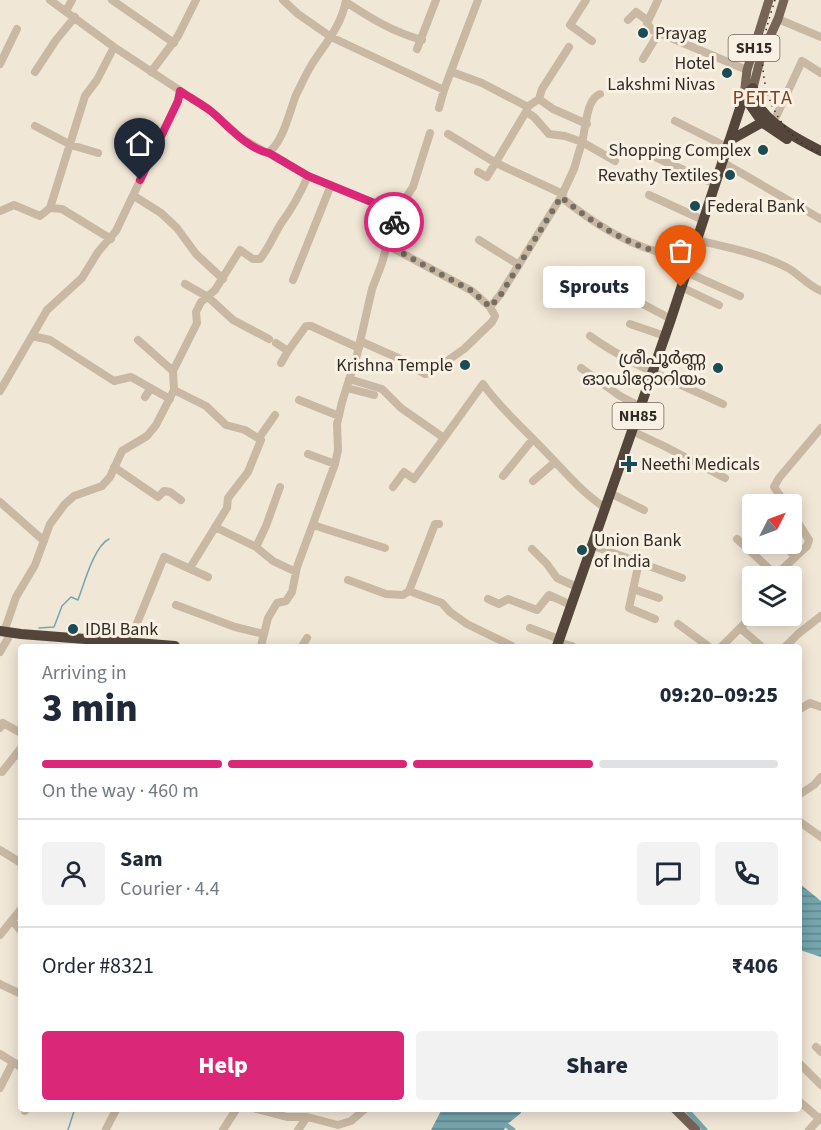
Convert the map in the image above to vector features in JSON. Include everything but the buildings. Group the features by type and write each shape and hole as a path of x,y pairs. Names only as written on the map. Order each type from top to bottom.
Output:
{"highway":[{"path":"715,184 744,96 753,88 757,102 769,120 821,151"},
{"path":"744,96 804,150 821,158"},
{"path":"730,142 769,120"},
{"name":"NH85","path":"558,642 641,407 715,184"},
{"path":"5,632 100,644 142,644"}],"main road":[{"name":"SH15","path":"744,96 747,70 770,0"},
{"path":"753,88 761,56 784,0"},
{"path":"678,1112 696,1130"}],"street":[{"path":"50,0 114,47 211,111 241,138 308,176 396,212"},
{"path":"66,11 72,0"},
{"path":"112,0 174,43"},
{"path":"151,72 174,43 196,0"},
{"path":"283,0 331,37 444,90"},
{"path":"417,50 436,0"},
{"path":"439,108 459,47 478,0"},
{"path":"586,0 570,25 592,41"},
{"path":"658,0 648,21 649,27 658,34 747,70"},
{"path":"269,153 285,126 296,95 314,60 340,22 346,1 383,25 404,35 422,39"},
{"path":"628,20 636,12 648,21"},
{"path":"35,72 56,40 75,17"},
{"path":"778,19 821,36"},
{"path":"0,64 17,29"},
{"path":"642,59 658,34"},
{"path":"0,211 15,205 40,216 50,208 85,96 97,80 114,47"},
{"path":"478,172 487,177 527,108 539,99 542,89 569,47"},
{"path":"769,120 802,61 821,73"},
{"path":"451,70 482,83 527,108 528,113 549,134 565,136 582,142 615,161"},
{"path":"0,392 47,310 82,278 98,252 111,239 124,218 156,144 178,101 180,91"},
{"path":"490,307 562,196 574,169 582,142 590,101 595,95 600,94"},
{"path":"539,99 553,109 587,124"},
{"path":"675,121 730,142"},
{"path":"35,126 71,145 98,153"},
{"path":"262,644 268,618 277,603 286,601 292,592 296,572 313,525 329,462 339,450 339,416 350,379 354,344 396,212 413,187 430,133"},
{"path":"448,134 496,164 562,196 598,225 658,252 681,249 692,252"},
{"path":"655,158 715,184"},
{"path":"722,162 821,219"},
{"path":"0,652 16,597 35,565 50,524 74,495 102,486 110,477 122,451 147,436 158,423 174,390 173,370 197,323 196,312 201,302 223,279 240,250 253,259 260,260 282,223 291,213 308,176"},
{"path":"293,280 331,185"},
{"path":"649,195 703,220"},
{"path":"134,196 169,221 196,254 223,279"},
{"path":"50,208 62,209 111,239"},
{"path":"479,240 519,265"},
{"path":"696,240 748,252 784,266 821,291"},
{"path":"281,363 306,326 311,326 354,344 398,358 425,374 430,374 464,349 492,322 495,316 490,307 472,291 387,245"},
{"path":"579,270 671,319"},
{"path":"686,272 740,296"},
{"path":"185,285 208,297 233,320 288,351"},
{"path":"681,287 719,305"},
{"path":"630,324 665,336"},
{"path":"32,336 50,340 114,381 131,377 170,399"},
{"path":"590,336 608,348 723,404"},
{"path":"138,340 173,370"},
{"path":"581,368 620,396 641,407"},
{"path":"350,379 382,389 401,408 444,438"},
{"path":"393,487 404,472 414,479 483,384 511,418 595,501 604,507"},
{"path":"146,398 151,388"},
{"path":"346,388 374,395"},
{"path":"174,390 206,406 226,425 245,430 259,438"},
{"path":"299,400 339,416"},
{"path":"190,568 227,508 228,498 248,472 261,440 259,438 275,415"},
{"path":"779,494 774,487 786,469 821,428"},
{"path":"632,432 724,478"},
{"path":"503,476 534,439"},
{"path":"308,454 329,462"},
{"path":"533,481 555,462"},
{"path":"114,467 158,497 164,491 170,492 181,500"},
{"path":"256,547 280,487"},
{"path":"610,493 644,510"},
{"path":"0,502 44,541"},
{"path":"348,580 386,594 403,595 409,591 435,524 439,524"},
{"path":"313,525 385,548"},
{"path":"215,527 256,547 273,561 296,572"},
{"path":"802,529 809,540 802,550"},
{"path":"737,539 765,566"},
{"path":"591,546 682,578"},
{"path":"532,549 547,564 556,578 577,587"},
{"path":"786,566 797,554"},
{"path":"129,643 164,557 208,576"},
{"path":"639,562 629,608 655,619"},
{"path":"633,589 659,598"},
{"path":"409,591 442,603 467,624 508,644"},
{"path":"488,599 499,604 508,598 537,610 549,595 571,605"},
{"path":"176,605 235,627 264,634"},
{"path":"788,644 821,616"},
{"path":"678,624 705,644"},
{"path":"530,628 558,642"},
{"path":"724,644 740,628 759,644"},
{"path":"303,644 307,638"},
{"path":"802,709 810,703 821,707"},
{"path":"0,728 3,723 18,731"},
{"path":"2,772 18,752"},
{"path":"802,793 820,781"},
{"path":"802,824 821,837"},
{"path":"0,850 18,861"},
{"path":"2,930 18,913"},
{"path":"12,920 18,927"},
{"path":"0,984 18,993"},
{"path":"0,1054 17,1064 0,1088"},
{"path":"802,1066 821,1086"},
{"path":"802,1104 821,1119 809,1130"},
{"path":"106,1128 115,1112"},
{"path":"223,1130 234,1112"},
{"path":"271,1112 287,1117 307,1117 338,1125 351,1121 361,1112"},
{"path":"298,1130 307,1117"}],"water":[{"path":"802,886 821,901 821,957 802,951"},
{"path":"440,1112 521,1112 506,1125 504,1130 431,1130"}],"waterway":[{"path":"39,628 54,627 62,606 71,597 78,600 94,557 109,539"},
{"path":"68,1130 74,1112"},
{"path":"689,1112 705,1130"},
{"path":"506,1125 513,1130"}],"railway":[{"path":"775,0 764,41 763,58 767,92 781,122 792,135 805,146 821,154"}],"way so far":[{"path":"394,222 387,245 472,291 490,307 500,296 561,197 576,210 610,232 658,252 681,249 692,252 681,287"}],"place":[{"name":"Prayag","path":"643,33"},
{"name":"Hotel Lakshmi Nivas","path":"727,73"},
{"name":"Shopping Complex","path":"763,150"},
{"name":"Revathy Textiles","path":"730,175"},
{"name":"Federal Bank","path":"695,206"},
{"name":"Sprouts","path":"681,287"},
{"name":"Krishna Temple","path":"465,365"},
{"name":"ശ്രീപൂർണ്ണ ഓഡിറ്റോറിയം","path":"718,368"},
{"name":"Neethi Medicals","path":"629,464"},
{"name":"Union Bank of India","path":"582,550"},
{"name":"IDBI Bank","path":"73,629"}],"district":[{"name":"PETTA","path":"763,98"}],"route":[{"path":"140,180 178,101 180,91 211,111 241,138 264,152 308,176 396,212 394,222"}]}
